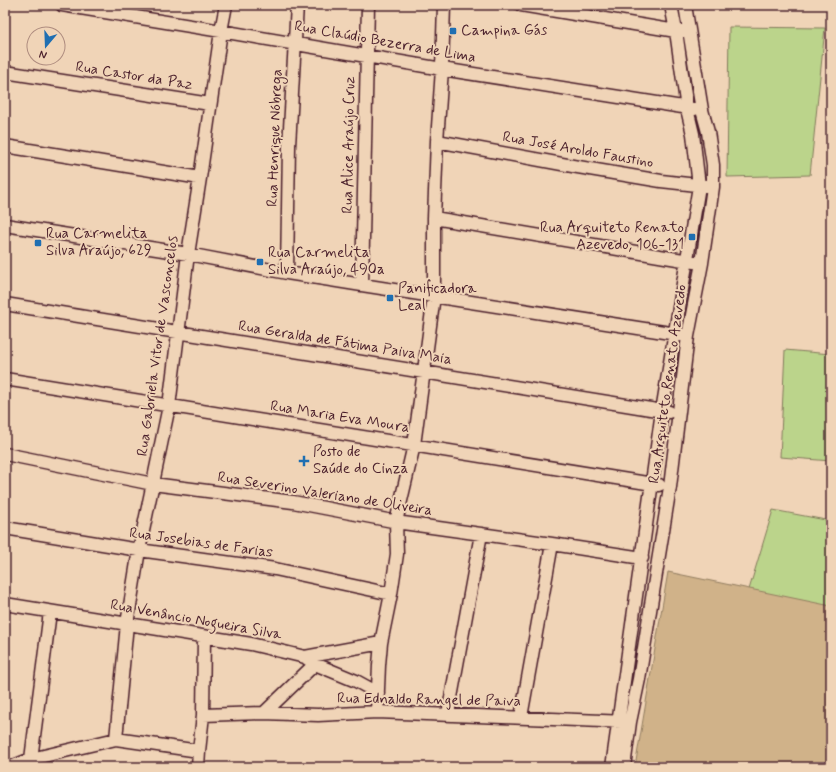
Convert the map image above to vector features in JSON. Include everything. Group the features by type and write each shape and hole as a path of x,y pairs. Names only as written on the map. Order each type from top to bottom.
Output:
{"street":[{"name":"Rua Claúdio Bezerra de Lima","path":"62,5 295,43 442,69 687,109 702,110"},
{"name":"Rua Gabriela Vitor de Vasconcelos","path":"116,739 128,624 139,550 169,406 188,254 226,5"},
{"name":"Rua Henrique Nóbrega","path":"288,272 289,146 297,5"},
{"name":"Rua Alice Araújo Cruz","path":"362,285 368,5"},
{"path":"377,712 381,644 397,554 396,522 414,445 434,296 434,218 444,5"},
{"path":"520,5 676,31 690,32"},
{"name":"Rua Arquiteto Renato Azevedo","path":"624,767 625,721 642,558 662,411 699,186 693,134 687,109 671,5"},
{"name":"Rua Arquiteto Renato Azevedo","path":"612,767 625,721 640,679 670,487 688,336 702,263 713,187 713,165 708,132 702,110 685,5"},
{"name":"Rua Castor da Paz","path":"5,72 210,104"},
{"name":"Rua José Aroldo Faustino","path":"437,142 660,181 713,187"},
{"path":"5,146 200,178"},
{"path":"434,218 702,263"},
{"path":"5,225 188,254 362,285 688,336"},
{"name":"Rua Geralda de Fátima Paiva Maia","path":"5,304 178,331 679,414"},
{"name":"Rua Maria Eva Moura","path":"5,379 670,487"},
{"name":"Rua Severino Valeriano de Oliveira","path":"5,454 153,484 293,502 396,522 642,558"},
{"name":"Rua Josebias de Farias","path":"5,528 139,550 275,569 391,594"},
{"path":"448,714 481,534"},
{"path":"521,717 552,544"},
{"name":"Rua Venâncio Nogueira Silva","path":"5,604 251,644 305,657 381,644"},
{"path":"31,759 50,612"},
{"path":"198,767 198,751 203,715 204,637"},
{"path":"305,657 315,664 378,693"},
{"path":"264,713 315,664"},
{"name":"Rua Ednaldo Rangel de Paiva","path":"203,715 264,713 318,715 377,712 625,721"},
{"path":"11,767 31,759 116,739 198,751"}],"green space":[{"path":"729,27 825,28 810,175 727,177"},
{"path":"785,350 831,354 831,461 780,457"},
{"path":"773,510 831,521 831,608 748,593"}],"building":[{"path":"668,572 831,606 831,767 635,767"}],"place":[{"name":"Campina Gás","path":"453,31"},
{"name":"Rua Arquiteto Renato Azevedo, 106-131","path":"692,237"},
{"name":"Rua Carmelita Silva Araújo, 629","path":"38,243"},
{"name":"Rua Carmelita Silva Araújo, 490a","path":"260,262"},
{"name":"Panificadora Leal","path":"390,298"},
{"name":"Posto de Saúde do Cinza","path":"304,461"}]}
